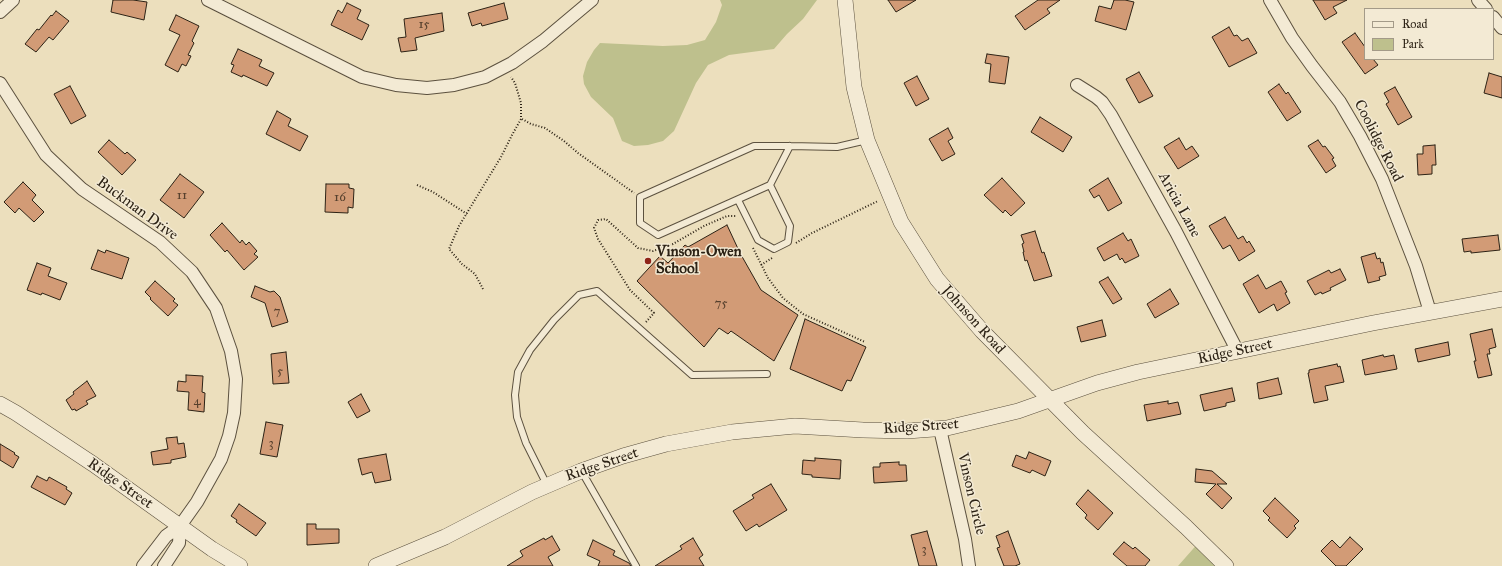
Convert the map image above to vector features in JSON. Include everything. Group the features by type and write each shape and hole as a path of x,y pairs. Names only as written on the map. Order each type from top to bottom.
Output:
{"street":[{"path":"0,12 13,0"},
{"path":"208,0 362,76 396,85 427,88 454,85 484,77 512,63 543,41 592,0"},
{"name":"Johnson Road","path":"845,0 854,87 866,140 901,222 937,279 982,331 1049,400 1226,566"},
{"name":"Coolidge Road","path":"1270,0 1292,38 1340,102 1360,136 1382,179 1416,266 1430,312"},
{"path":"1478,0 1485,8"},
{"path":"1494,18 1502,28"},
{"name":"Buckman Drive","path":"0,83 46,156 82,189 160,242 192,272 216,308 231,351 236,379 234,412 230,436 221,459 197,502 180,526"},
{"name":"Aricia Lane","path":"1077,85 1102,102 1111,115 1176,232 1238,352"},
{"name":"Ridge Street","path":"376,566 445,537 547,485 622,456 666,444 732,432 795,426 907,431 940,428 1018,411 1097,382 1138,372 1430,312 1502,299"},
{"name":"Ridge Street","path":"0,404 93,464 212,549 240,566"},
{"name":"Vinson Circle","path":"940,428 965,539 969,566"},
{"path":"143,566 166,536 180,526"},
{"path":"164,566 179,543 180,526"}],"lane":[{"path":"790,146 770,185 658,235 640,223 640,197 754,146 790,146 838,147 866,140"},
{"path":"738,200 758,240 774,249 788,242 790,226 770,185"},
{"path":"547,485 526,443 517,417 515,395 518,372 530,350 554,320 579,295 597,291 692,375 767,374"},
{"path":"581,471 636,566"}],"path":[{"path":"483,290 475,274 462,264 449,249 460,226 522,119 521,103 515,83 504,67"},
{"path":"522,119 531,124 546,128 578,153 640,197"},
{"path":"417,185 433,192 467,214"},
{"path":"793,245 812,233 890,195"},
{"path":"640,329 654,313 630,290 598,239 594,228 598,220 606,219 638,248 653,251 673,244 704,226 727,216 737,216"},
{"path":"750,243 768,278 783,298 804,314 865,342"},
{"path":"761,264 774,257"}],"green space":[{"path":"720,0 817,0 803,19 774,49 729,55 708,65 696,83 674,131 663,141 648,145 634,146 622,141 613,118 591,97 584,84 583,76 587,62 594,50 600,43 663,46 687,45 705,40 716,22 722,5"},
{"path":"1200,541 1227,566 1178,566"}],"building":[{"path":"113,0 147,2 144,20 111,12"},
{"path":"888,0 916,0 896,12"},
{"path":"1038,0 1060,0 1047,9 1050,13 1025,30 1015,16"},
{"path":"1114,0 1134,2 1126,30 1095,21 1099,6 1111,9"},
{"path":"1313,0 1347,0 1333,7 1337,13 1325,20"},
{"path":"347,3 361,10 357,19 369,25 362,40 331,25 338,10 342,13"},
{"path":"504,3 508,19 482,26 481,23 472,26 468,13"},
{"path":"56,11 69,21 53,40 49,37 36,52 25,44 37,29 39,30"},
{"path":"442,13 444,31 415,38 417,50 401,52 398,38 406,37 404,19"},
{"path":"176,15 199,26 192,41 194,43 188,55 191,56 186,66 182,64 178,72 165,65 180,35 169,30"},
{"path":"1229,27 1234,36 1237,35 1242,41 1248,38 1257,53 1229,67 1212,37"},
{"path":"1355,33 1364,46 1364,60 1374,60 1378,65 1365,74 1342,42"},
{"path":"238,49 262,60 259,66 274,73 267,86 243,75 242,77 231,72 234,65 231,64"},
{"path":"987,54 1009,57 1005,84 989,82 991,64 985,63"},
{"path":"1139,72 1153,96 1139,103 1126,79"},
{"path":"1489,73 1502,77 1502,98 1484,93"},
{"path":"917,76 929,99 916,106 904,83"},
{"path":"1279,84 1286,94 1288,92 1301,112 1287,121 1268,92"},
{"path":"70,86 86,116 71,124 54,94"},
{"path":"1395,87 1412,117 1398,125 1386,104 1389,102 1384,93"},
{"path":"277,111 291,119 288,126 308,136 300,151 266,134"},
{"path":"1040,117 1072,137 1063,152 1031,132"},
{"path":"948,128 953,138 948,141 955,154 942,161 929,139"},
{"path":"1179,138 1186,150 1192,146 1199,156 1178,169 1164,147"},
{"path":"109,140 125,154 127,152 136,160 122,175 98,152"},
{"path":"1318,140 1323,147 1325,146 1334,158 1332,159 1336,166 1326,173 1308,146"},
{"path":"1435,145 1436,165 1432,165 1432,174 1418,175 1417,154 1423,154 1423,146"},
{"path":"180,174 204,192 184,218 160,200"},
{"path":"1002,178 1025,203 1011,216 1005,210 1003,213 984,195"},
{"path":"1108,178 1122,203 1108,211 1099,195 1094,198 1089,190"},
{"path":"23,182 36,195 32,200 44,212 34,222 19,208 15,213 4,202"},
{"path":"326,184 349,184 349,188 354,189 353,208 348,207 348,213 325,212"},
{"path":"1225,217 1238,239 1243,236 1247,243 1249,241 1255,251 1239,261 1230,245 1223,249 1209,226"},
{"path":"222,223 240,243 242,240 246,245 249,242 257,251 254,254 258,257 244,270 227,250 225,252 210,235"},
{"path":"727,225 740,253 761,290 798,315 774,361 731,331 728,334 719,328 704,347 637,281 660,256 668,263 685,245 688,247"},
{"path":"1035,231 1042,253 1044,252 1052,276 1034,281 1027,260 1025,261 1022,244 1024,243 1021,235"},
{"path":"1123,233 1128,241 1131,239 1139,256 1125,263 1122,258 1120,260 1117,254 1104,261 1097,248"},
{"path":"1498,235 1500,250 1471,253 1471,251 1464,252 1462,239"},
{"path":"98,250 105,253 106,250 129,258 122,279 91,269"},
{"path":"1375,253 1377,259 1380,258 1381,263 1383,262 1386,275 1379,277 1380,280 1368,283 1361,257"},
{"path":"37,263 51,268 48,276 67,283 60,300 42,293 41,295 27,290"},
{"path":"1340,269 1346,280 1330,288 1331,290 1315,295 1307,281 1329,270 1331,273"},
{"path":"1258,275 1266,289 1281,281 1287,292 1285,293 1290,303 1277,311 1274,304 1259,313 1243,284"},
{"path":"1108,277 1122,299 1113,304 1099,282"},
{"path":"155,281 175,299 173,301 178,305 168,316 150,299 151,298 145,292"},
{"path":"255,286 270,292 274,291 280,297 288,322 272,327 265,303 251,297"},
{"path":"1170,289 1179,304 1155,318 1147,304"},
{"path":"805,319 866,347 851,381 847,380 842,391 790,369"},
{"path":"1102,320 1106,336 1081,342 1077,327"},
{"path":"1492,329 1496,347 1489,349 1490,354 1487,354 1492,375 1478,378 1470,334"},
{"path":"1448,342 1450,355 1418,362 1415,349"},
{"path":"286,352 289,383 273,384 271,354"},
{"path":"1383,355 1384,357 1394,355 1397,369 1365,375 1362,360"},
{"path":"1337,364 1338,367 1340,366 1344,382 1325,386 1328,400 1314,403 1308,373 1309,370"},
{"path":"186,375 203,376 202,392 205,393 204,412 188,410 189,392 177,391 178,381 186,382"},
{"path":"1278,378 1282,394 1259,399 1257,383"},
{"path":"87,381 96,396 86,401 88,404 76,411 75,409 72,410 66,400 74,394 73,392"},
{"path":"1232,388 1235,401 1226,403 1226,406 1204,411 1200,395"},
{"path":"361,394 370,411 357,418 348,402"},
{"path":"1168,401 1168,404 1178,402 1181,414 1147,421 1144,405"},
{"path":"266,422 283,425 277,457 260,454"},
{"path":"177,437 178,444 184,443 186,457 171,460 171,463 153,465 151,452 168,449 166,438"},
{"path":"0,444 19,457 13,468 0,460"},
{"path":"1029,452 1051,461 1045,476 1032,470 1030,473 1012,466 1016,455 1026,459"},
{"path":"386,454 391,480 375,483 372,472 362,475 358,459"},
{"path":"815,458 841,460 840,479 812,477 812,475 802,474 803,460 815,461"},
{"path":"899,462 899,465 906,465 907,481 874,483 873,467 880,467 880,463"},
{"path":"1196,469 1212,471 1227,484 1217,484 1232,498 1222,509 1206,494 1216,484 1195,482"},
{"path":"37,476 47,481 49,477 67,487 66,489 72,493 65,505 31,487"},
{"path":"771,484 787,510 759,527 757,524 746,531 733,511 754,498 752,495"},
{"path":"1088,490 1113,513 1098,530 1085,518 1087,515 1076,504"},
{"path":"1275,498 1299,521 1294,526 1296,528 1287,538 1268,520 1270,518 1263,511"},
{"path":"239,504 266,523 256,536 236,522 237,520 231,516"},
{"path":"307,524 316,524 316,529 339,529 339,543 307,545"},
{"path":"927,531 937,566 919,566 911,535"},
{"path":"1008,531 1020,564 1015,566 1004,566 997,548 1000,547 996,536"},
{"path":"552,536 560,550 548,557 553,566 507,566 523,556 520,551 544,538 545,540"},
{"path":"1350,537 1363,549 1346,566 1336,566 1321,551 1332,540 1340,548"},
{"path":"693,538 703,555 699,558 704,566 655,566 682,549 680,546"},
{"path":"593,540 615,551 613,555 629,563 631,566 598,566 600,561 587,555"},
{"path":"1124,542 1133,549 1135,547 1150,560 1145,566 1127,566 1113,554"}],"place":[{"name":"Vinson-Owen School","path":"648,261"}]}
